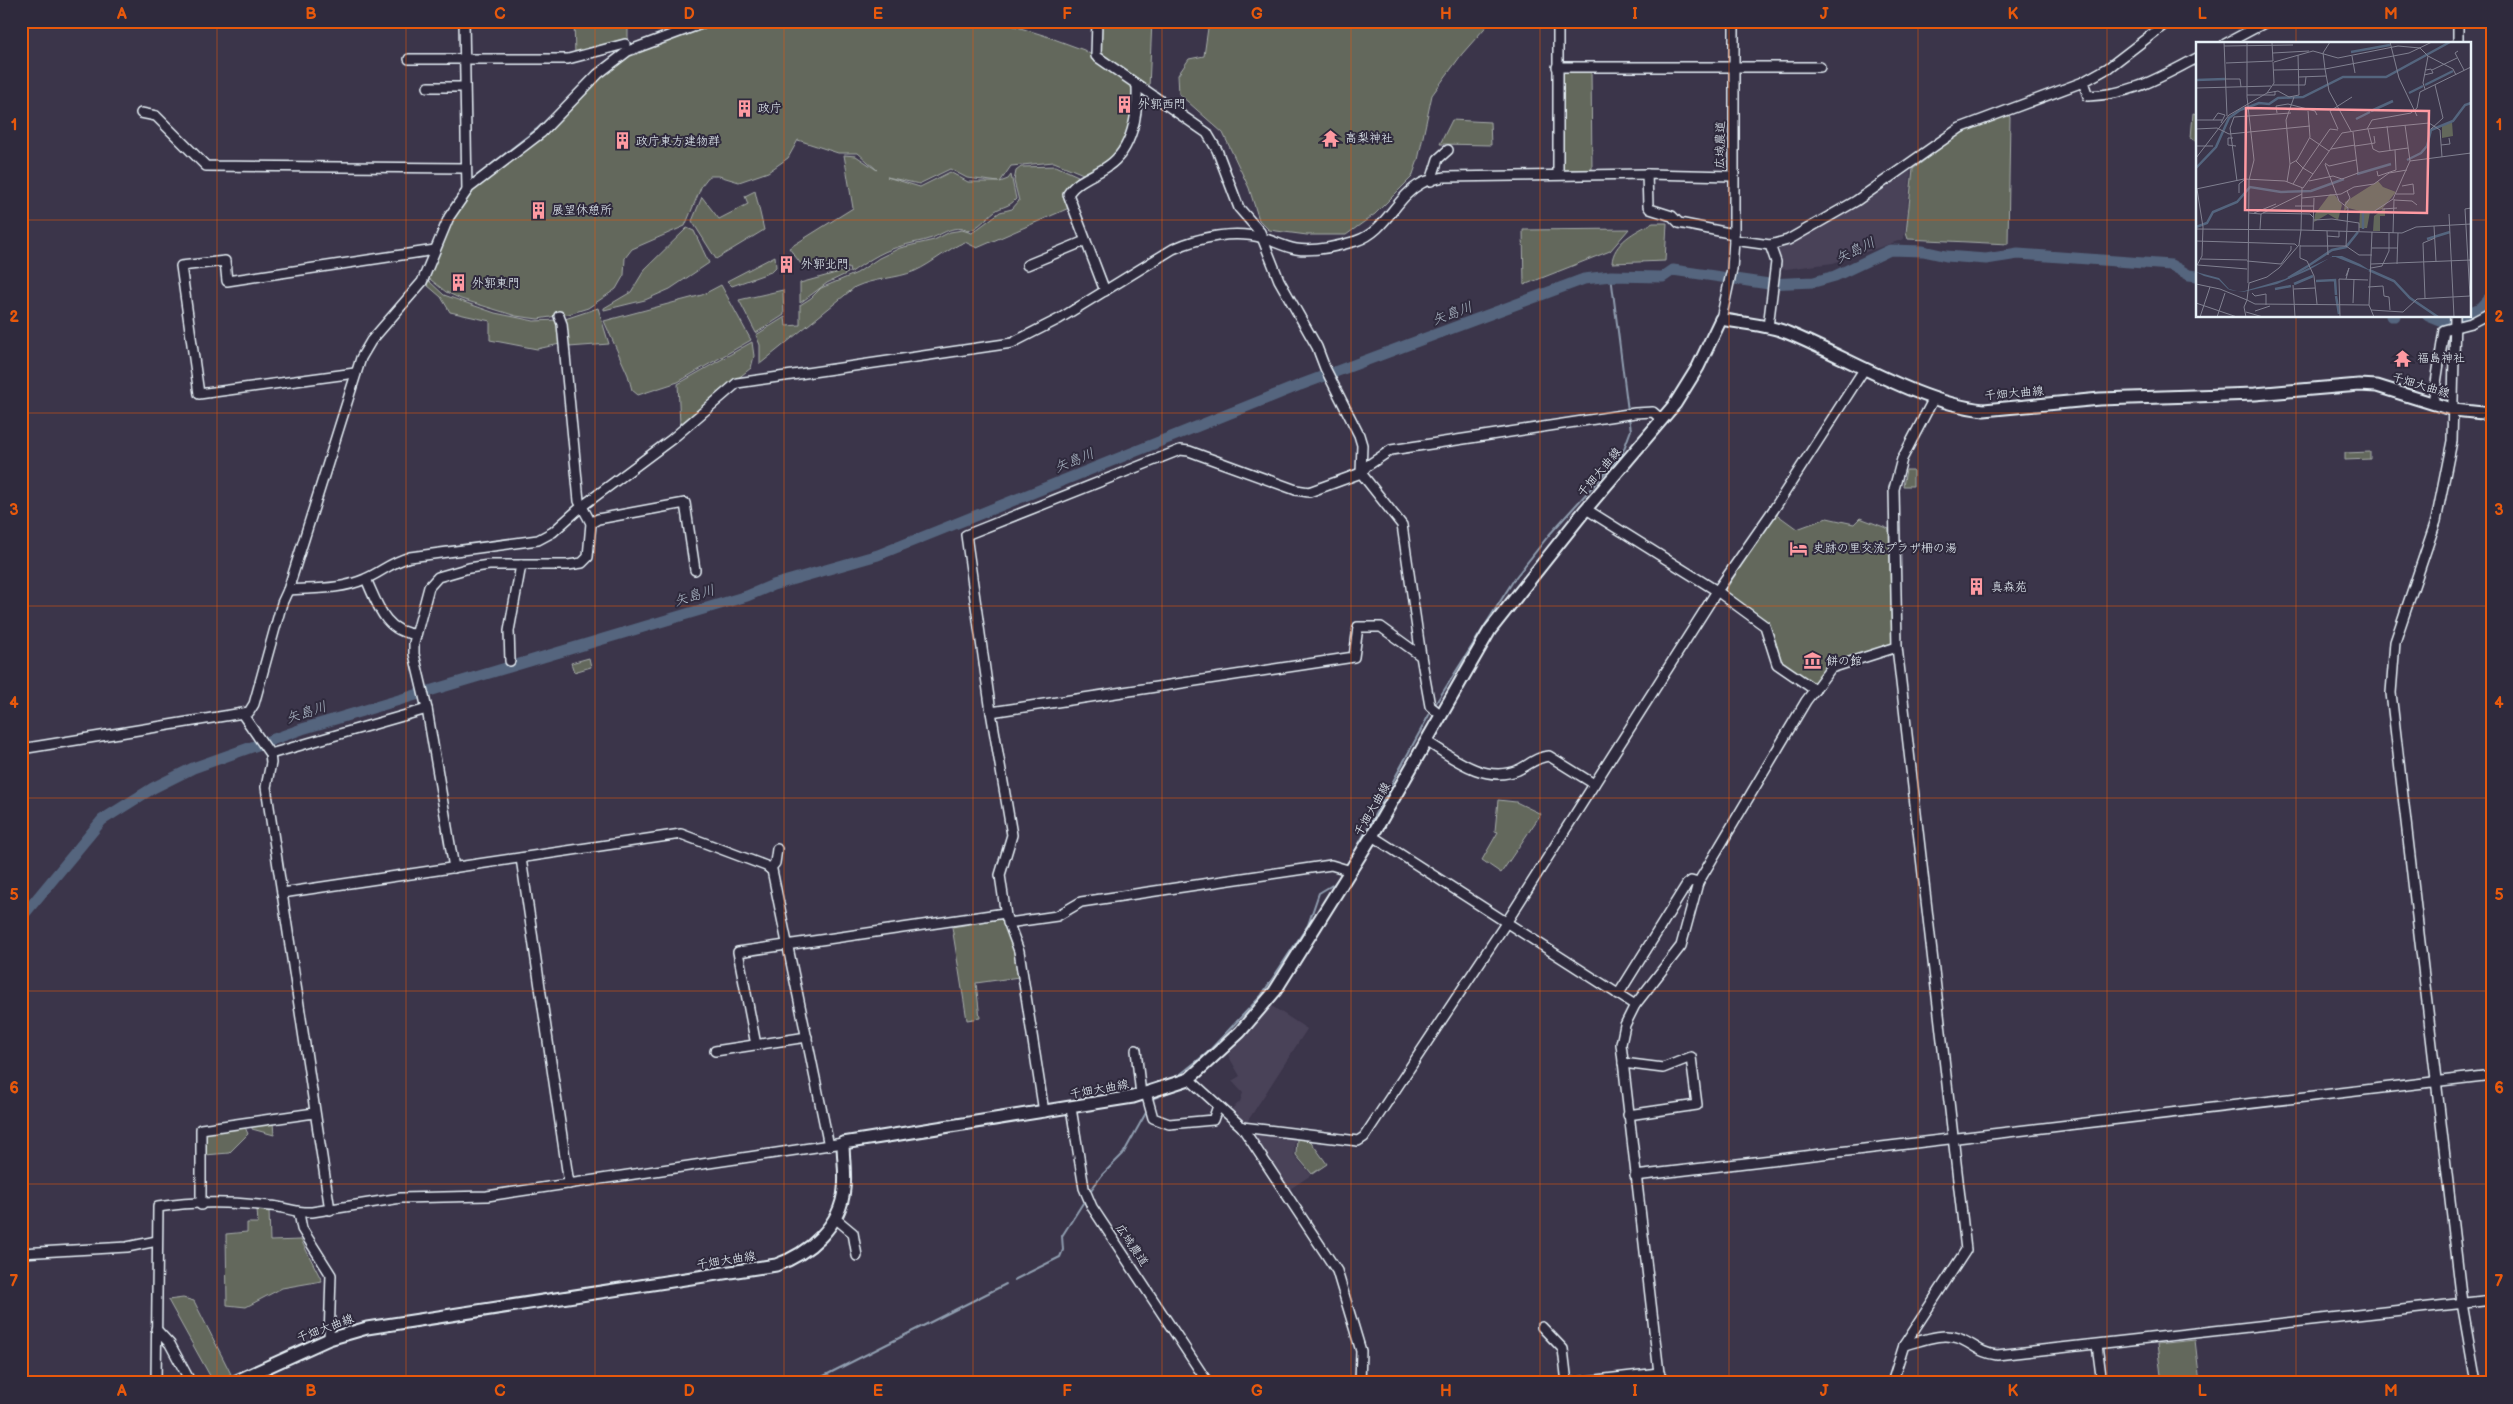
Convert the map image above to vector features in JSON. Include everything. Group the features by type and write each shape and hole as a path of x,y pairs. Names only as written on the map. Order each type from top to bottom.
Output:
{"main road":[{"name":"千畑大曲線","path":"232,1383 329,1339 367,1328 776,1266 806,1251 834,1218 844,1190 842,1143 1145,1097 1189,1079 1240,1032 1275,991 1372,836 1490,630 1586,509 1686,390 1721,319 1787,332 1934,398 1969,409 1984,410 2100,399 2255,394 2359,385 2377,386 2454,410 2492,414"}],"street":[{"path":"464,21 465,168 467,191"},
{"path":"21,749 243,715 249,712 254,704 272,636 355,374 371,341 422,282 449,218 467,191 511,154 541,133 598,74 628,51 709,21"},
{"path":"1097,21 1096,56 1207,133 1217,150 1239,208 1260,232 1279,280 1317,347 1361,440 1361,474 1402,525 1430,706 1441,715"},
{"path":"1558,21 1558,174"},
{"name":"広域農道","path":"1721,319 1729,288 1734,237 1732,176 1734,21"},
{"path":"1647,174 1648,206 1650,209 1672,216 1679,223 1770,245 1788,240 1856,201 1960,128 2083,82 2108,68 2169,21"},
{"path":"2229,42 2268,21"},
{"path":"2458,21 2458,42"},
{"path":"409,59 568,58 588,55 625,44"},
{"path":"2083,82 2088,96 2122,92 2141,87 2196,59"},
{"path":"1558,67 1820,67"},
{"path":"1105,291 1068,194 1081,181 1109,166 1126,147 1138,101 1137,86"},
{"path":"428,87 464,88"},
{"path":"140,113 156,116 206,166 465,168"},
{"path":"1432,181 1438,160 1448,150"},
{"path":"288,590 341,588 366,579 394,562 410,557 538,540 553,532 581,507 672,438 737,383 1012,343 1105,291 1173,249 1189,242 1228,235 1262,237 1296,249 1358,241 1380,227 1414,189 1422,183 1444,177 1558,174 1732,176"},
{"path":"1027,265 1085,241"},
{"path":"1768,327 1776,262 1770,245"},
{"path":"355,374 199,394 181,266 225,261 227,281 435,250"},
{"path":"2433,404 2444,330 2455,328 2488,314"},
{"path":"454,868 423,687 414,654 416,634 430,587 438,576 489,565 582,563 588,557 591,523 579,501 562,324 559,316"},
{"path":"2455,318 2452,441 2436,521 2395,642 2391,693 2462,1303 2476,1383"},
{"path":"1242,1127 1358,1141 1364,1137 1506,923 1717,592 1774,509 1865,368"},
{"path":"1892,1383 1904,1345 1966,1250 1897,647 1894,489 1902,459 1934,398"},
{"path":"1044,1112 1019,951 1008,923 1000,875 1012,835 991,712 966,535 1180,450 1190,451 1305,492 1361,474 1367,466 1391,450 1635,412 1653,412 1662,420"},
{"path":"591,523 598,519 685,503 695,570"},
{"path":"1586,509 1717,592 1764,626 1777,664 1815,690"},
{"path":"510,661 509,630 521,565"},
{"path":"366,579 388,624 409,634 416,634"},
{"path":"991,712 1354,657 1358,627 1381,627 1421,656"},
{"path":"1666,1383 1659,1373 1628,1114 1621,1044 1626,1025 1635,1005 1681,946 1698,882 1806,702 1831,668 1897,647"},
{"path":"269,752 427,709"},
{"path":"243,715 269,752 271,762 266,787 330,1210"},
{"path":"1426,741 1477,771 1502,774 1511,772 1538,757 1548,756 1594,784"},
{"path":"282,894 681,834 770,869"},
{"path":"1372,836 1635,1005"},
{"path":"770,869 775,863 777,848"},
{"path":"522,858 569,1184"},
{"path":"1008,923 1057,916 1075,904 1091,901 1331,864 1350,871"},
{"path":"770,869 788,946 829,1146"},
{"path":"1618,995 1687,884 1691,881 1698,882"},
{"path":"756,1045 738,952 1006,913"},
{"path":"715,1051 806,1038"},
{"path":"1136,1050 1145,1097 1153,1118 1158,1122 1169,1124 1214,1120 1218,1106"},
{"path":"1623,1063 1663,1068 1691,1056 1697,1105 1628,1114"},
{"path":"1635,1176 2492,1075"},
{"path":"1189,1079 1242,1127 1337,1271 1361,1351 1360,1383"},
{"name":"広域農道","path":"1071,1108 1084,1188 1092,1207 1208,1383"},
{"path":"201,1205 201,1129 314,1113"},
{"path":"156,1383 158,1207 201,1205 272,1206 299,1213 330,1210 401,1198 487,1196 842,1143"},
{"path":"299,1213 302,1230 331,1275 329,1339"},
{"path":"834,1218 853,1233 857,1256"},
{"path":"21,1253 127,1247 157,1241"},
{"path":"1904,1345 1946,1336 1958,1338 1984,1354 1997,1356 2492,1300"},
{"path":"1542,1326 1562,1349 1568,1383 1659,1373"},
{"path":"156,1329 170,1344 190,1383"},
{"path":"2097,1345 2102,1383"}],"shaded area":[{"path":"1911,171 1904,239 1833,263 1778,270 1779,250 1852,209"},
{"path":"1270,1005 1307,1029 1245,1125 1228,1112 1240,1102 1243,1093 1232,1081 1240,1076 1228,1055"},
{"path":"1251,1131 1295,1138 1294,1155 1311,1175 1287,1191 1249,1133"}],"green space":[{"path":"574,21 628,21 628,41 575,55"},
{"path":"709,21 998,21 1084,50 1137,86 1126,147 1088,176 1054,162 1011,166 1000,182 1008,179 1011,175 1016,199 995,211 976,228 968,231 959,228 954,229 932,238 891,249 850,273 849,268 840,269 839,263 807,266 801,264 789,248 853,208 844,155 856,156 877,170 858,153 838,153 798,140 788,158 768,172 739,182 719,176 709,176 702,185 685,226 632,249 625,258 624,275 616,289 588,308 569,314 538,319 516,316 461,299 446,292 426,276 440,235 469,188 511,154 628,51","holes":["950,169 967,178 999,182 968,182 950,172 920,187 887,177 919,184"]},
{"path":"1100,21 1152,21 1149,87 1103,54 1101,50"},
{"path":"1209,21 1491,21 1462,54 1432,95 1418,160 1412,177 1375,214 1346,235 1307,235 1269,230 1259,220 1249,188 1223,133 1179,94 1178,75 1189,59 1204,56"},
{"path":"1560,69 1591,69 1592,170 1561,170"},
{"path":"2193,113 2196,114 2196,140 2191,138"},
{"path":"2008,115 2010,117 2008,244 1908,239 1906,233 1913,169 1965,130"},
{"path":"1452,120 1490,122 1491,145 1440,144"},
{"path":"1056,166 1078,176 1067,190 1069,208 977,248 965,242 915,271 855,287 760,364 760,345 756,335 785,317 786,326 800,325 800,305 821,288 857,273 879,258 900,248 934,240 950,232 962,230 972,233 1000,212 1012,209 1019,201 1014,181 1016,171 1021,167"},
{"path":"755,191 764,230 716,259 692,221 702,197 719,219 748,204 745,196"},
{"path":"1653,223 1667,223 1665,261 1612,263 1616,249 1626,238"},
{"path":"687,228 694,231 709,263 670,289 645,300 604,310 604,308 631,292 645,269"},
{"path":"1629,229 1610,251 1524,285 1523,230"},
{"path":"775,256 776,267 771,272 732,286 727,281"},
{"path":"847,270 848,273 827,283 800,303 800,283"},
{"path":"429,281 444,295 495,313 534,321 557,320 560,344 537,349 490,340 490,321 450,312 441,297 427,285"},
{"path":"721,285 751,340 678,382 638,395 632,390 628,375 604,321 702,295"},
{"path":"783,290 784,315 756,333 739,300"},
{"path":"598,308 609,344 569,347 565,319"},
{"path":"752,342 754,356 751,368 680,424 678,384"},
{"path":"2370,452 2370,459 2345,460 2345,453"},
{"path":"1906,470 1913,470 1913,486 1903,486"},
{"path":"1775,513 1797,529 1827,518 1854,524 1860,518 1889,529 1892,648 1830,665 1815,684 1781,663 1768,624 1723,594"},
{"path":"589,658 591,667 574,672 571,663"},
{"path":"1498,800 1516,802 1541,814 1501,873 1482,860 1498,832 1495,831"},
{"path":"1001,919 1015,950 1019,977 976,983 980,1018 967,1020 952,927"},
{"path":"273,1123 274,1135 252,1129 252,1125"},
{"path":"245,1127 248,1134 229,1153 205,1155 205,1133"},
{"path":"1297,1138 1309,1139 1327,1164 1312,1174 1296,1155"},
{"path":"257,1210 269,1210 270,1241 301,1240 322,1281 282,1288 246,1307 227,1305 226,1234 247,1232 247,1223 258,1223"},
{"path":"183,1298 194,1301 231,1374 214,1383 168,1300"},
{"path":"2195,1340 2200,1383 2162,1383 2157,1344"}],"waterway":[{"path":"594,72 607,61"},
{"path":"470,181 538,128 554,113"},
{"name":"矢島川","path":"21,918 102,820 153,788 193,768 302,729 747,596 773,585 878,555 1300,385 1584,279 1611,276 1663,277 1673,270 1769,284 1814,282 1835,276 1890,250 1923,251 1946,256 1986,259 2018,254 2171,265 2189,275 2196,276"},
{"path":"1611,276 1628,411"},
{"name":"矢島川","path":"2470,313 2480,308 2492,295"},
{"name":"矢島川","path":"2433,318 2440,321 2453,318"},
{"path":"1436,703 1515,578 1549,535 1622,454 1631,430 1629,418"},
{"path":"1348,864 1429,715"},
{"path":"1177,1077 1207,1053 1261,996 1308,925 1319,893 1334,884 1340,877"},
{"path":"1152,1102 1154,1098 1177,1089"},
{"path":"1091,1190 1102,1175 1123,1154 1147,1111"},
{"path":"1014,1280 1060,1257 1063,1250 1062,1236 1083,1203"},
{"path":"810,1383 1006,1284"}],"place":[{"name":"外郭西門","path":"1124,104"},
{"name":"政庁","path":"744,108"},
{"name":"高梨神社","path":"1331,138"},
{"name":"政庁東方建物群","path":"622,141"},
{"name":"展望休憩所","path":"538,210"},
{"name":"外郭北門","path":"787,264"},
{"name":"外郭東門","path":"458,283"},
{"name":"福島神社","path":"2403,358"},
{"name":"史跡の里交流プラザ柵の湯","path":"1799,548"},
{"name":"真森苑","path":"1977,587"},
{"name":"餅の館","path":"1812,661"}]}
